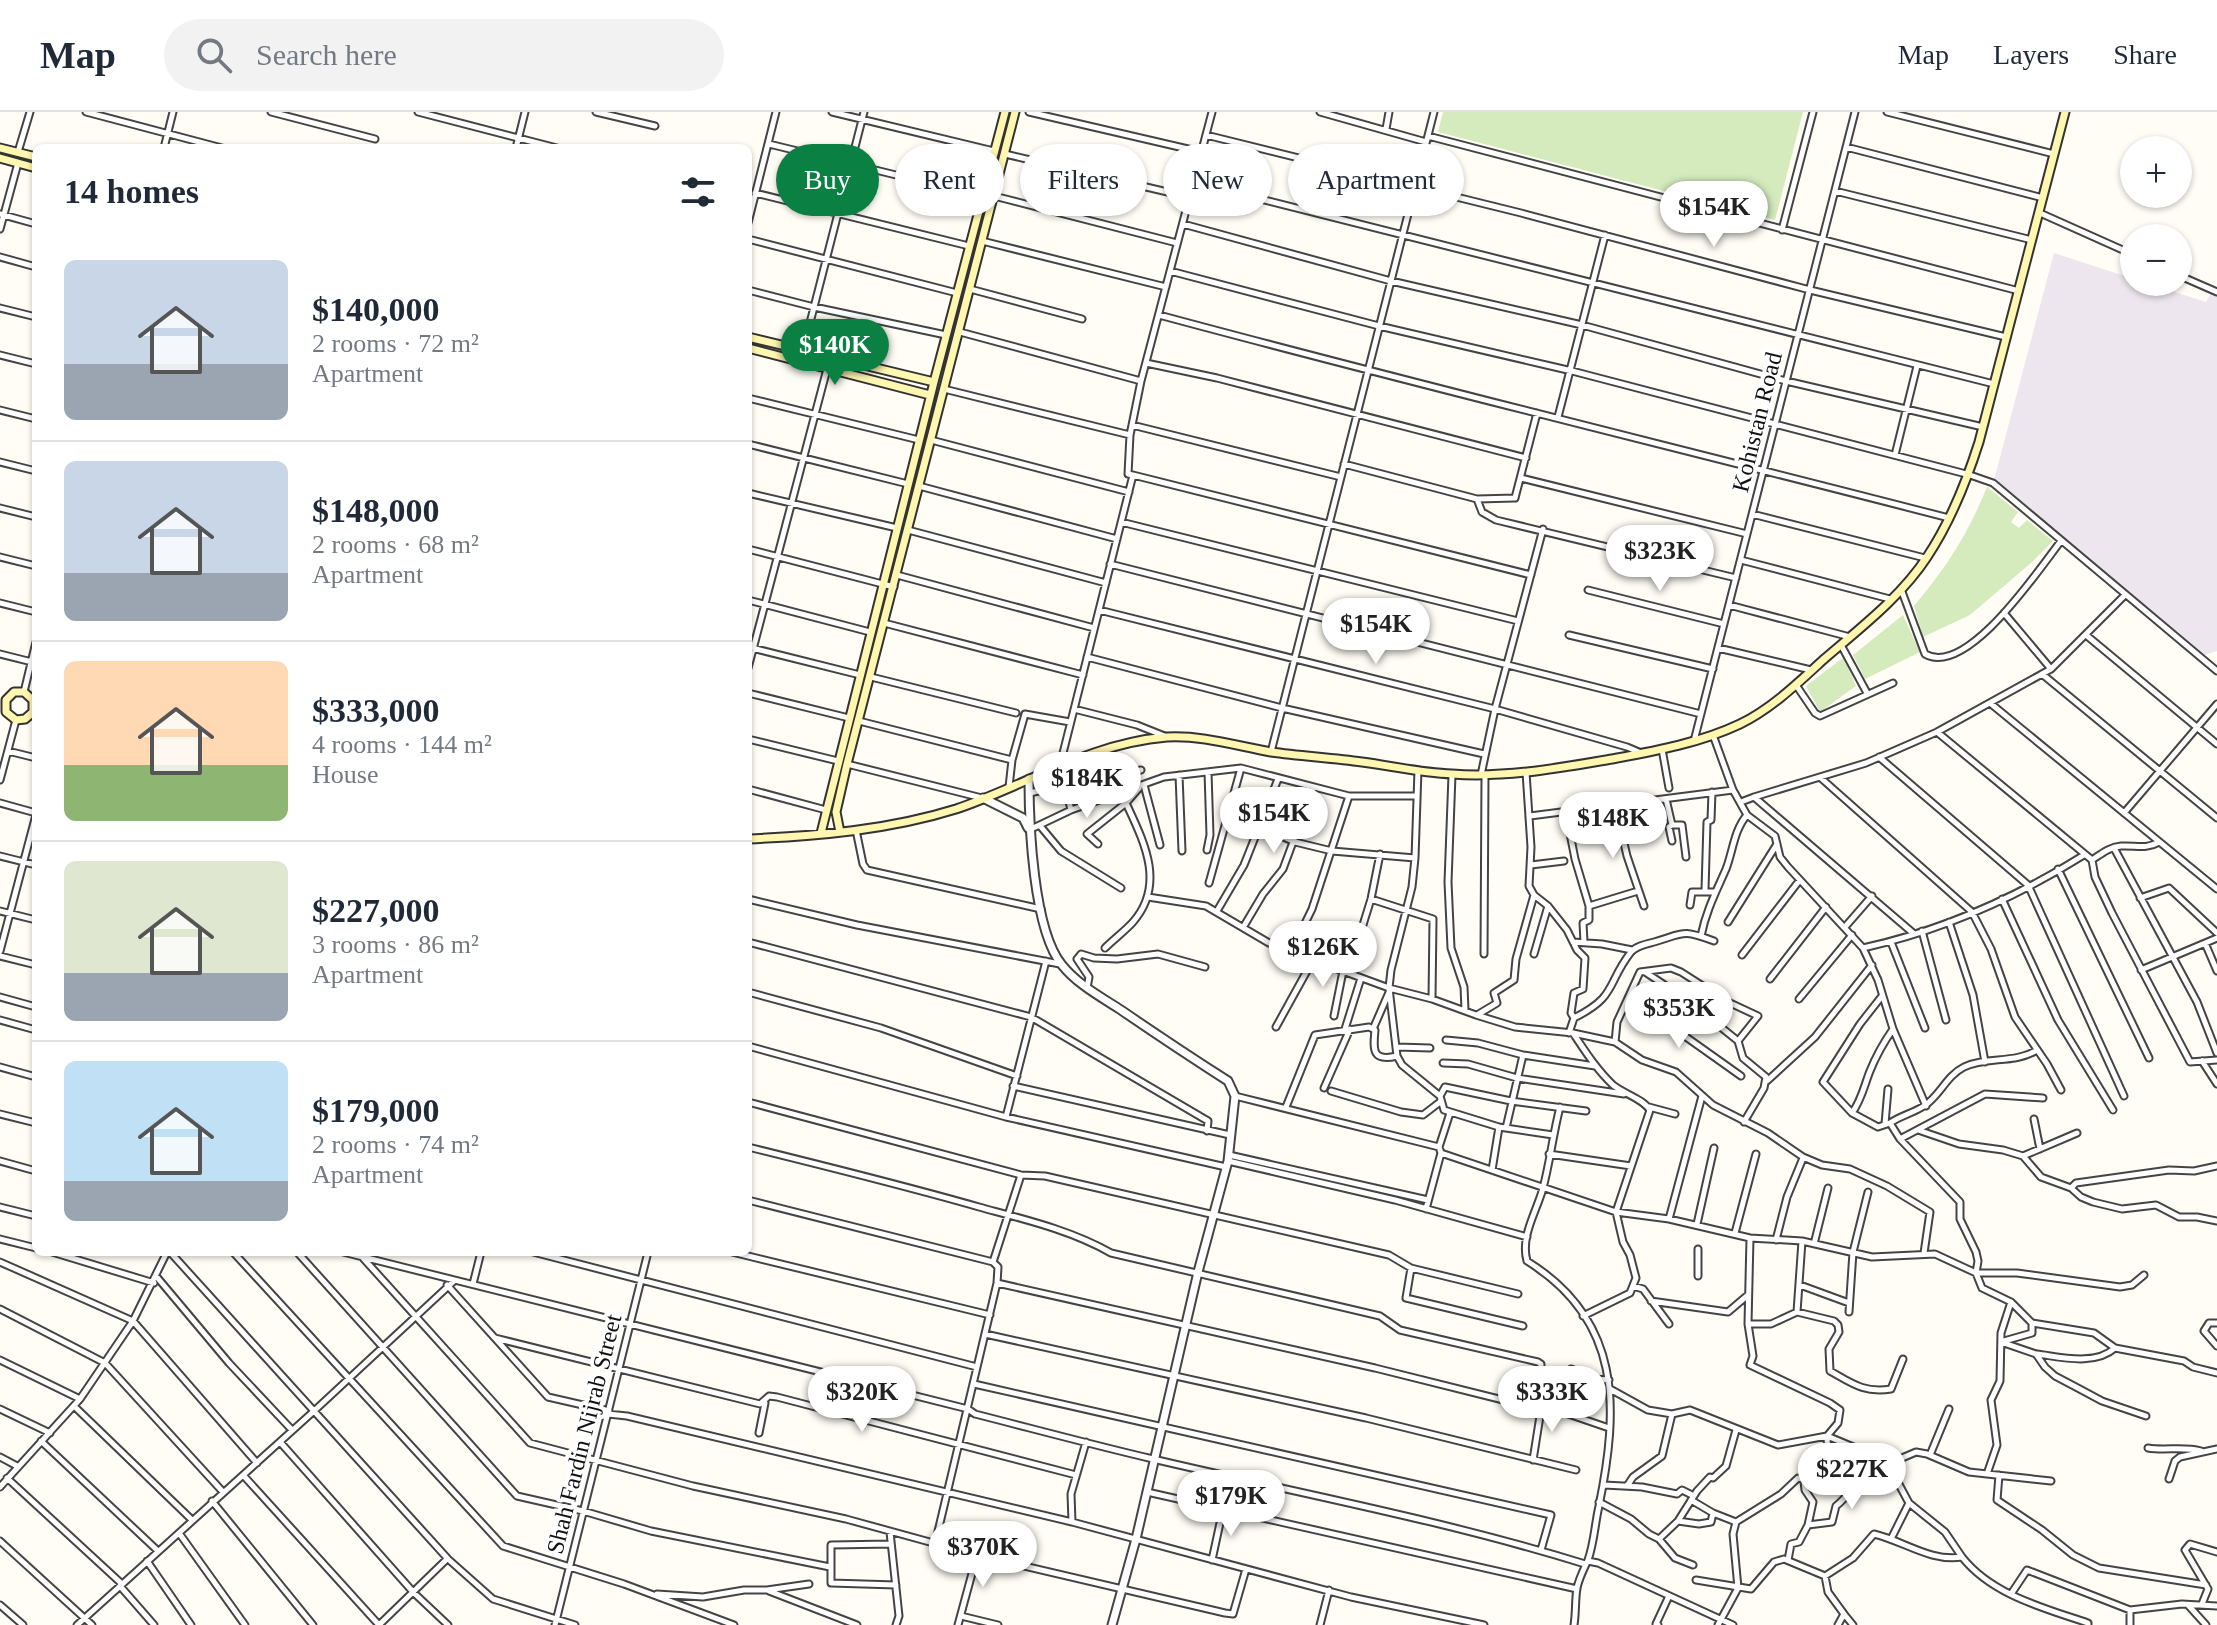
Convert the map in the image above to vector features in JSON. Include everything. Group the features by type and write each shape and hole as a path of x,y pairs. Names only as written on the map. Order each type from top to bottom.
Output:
{"main road":[{"path":"996,144 1005,112"},
{"path":"1004,158 1015,112"},
{"path":"752,839 856,830 931,816 1109,748 1168,737 1452,775 1483,775 1576,766 1641,754 1713,735 1745,721 1796,685 1901,589 1926,558 1950,518 1970,475 2065,112"},
{"path":"0,148 32,156"},
{"path":"0,158 32,167"},
{"path":"821,833 977,216"},
{"path":"840,832 836,812 847,764 989,216"},
{"path":"752,338 934,382"},
{"path":"752,349 930,395"},
{"path":"0,697 24,692 32,700"},
{"path":"9,695 3,710 16,720 32,716"}],"street":[{"path":"18,152 30,112"},
{"path":"86,112 208,144"},
{"path":"165,144 173,112"},
{"path":"271,112 375,139"},
{"path":"418,112 540,144"},
{"path":"517,144 525,112"},
{"path":"596,112 655,126"},
{"path":"752,206 776,112"},
{"path":"832,112 863,116 968,144"},
{"path":"1029,112 1167,144"},
{"path":"1203,144 1212,112"},
{"path":"1320,112 2019,291"},
{"path":"1386,129 1389,112"},
{"path":"1426,144 1434,112"},
{"path":"1782,230 1813,112"},
{"name":"Kohistan Road","path":"1694,741 1855,112"},
{"path":"1887,112 2055,154"},
{"path":"856,144 863,116"},
{"path":"1206,135 1288,156"},
{"path":"769,144 776,146"},
{"path":"1846,147 2044,198"},
{"path":"1005,154 1163,191"},
{"path":"0,229 18,163"},
{"path":"1835,191 2033,240"},
{"path":"755,193 776,198"},
{"path":"1004,199 1177,243"},
{"path":"1464,200 2006,337"},
{"path":"1272,201 1994,384"},
{"path":"2040,213 2120,249"},
{"path":"2,215 32,223"},
{"path":"803,350 837,216"},
{"path":"850,216 969,246"},
{"path":"1185,216 1141,381 1130,435 1127,472 1531,575"},
{"path":"1271,752 1407,216"},
{"path":"1183,224 1391,281 1582,325 1786,381 1983,427"},
{"path":"1558,417 1605,235"},
{"path":"752,240 957,293"},
{"path":"982,241 1166,287"},
{"path":"0,257 32,266"},
{"path":"1170,271 1379,326 1572,371 1993,483 2217,671"},
{"path":"2192,281 2217,292"},
{"path":"970,289 1082,319"},
{"path":"752,291 946,335"},
{"path":"0,308 32,316"},
{"path":"1159,315 1368,372 1558,417 1950,518"},
{"path":"960,332 1141,381"},
{"path":"0,355 32,363"},
{"path":"1146,363 1217,378 1526,458"},
{"path":"1895,455 1917,366"},
{"path":"752,641 765,604 827,369"},
{"path":"944,389 1130,435"},
{"path":"752,399 919,440"},
{"path":"0,410 32,418"},
{"path":"1344,464 1477,499 1515,498 1537,413"},
{"path":"1132,425 1341,477"},
{"path":"931,440 1129,492"},
{"path":"752,445 908,484"},
{"path":"0,462 32,470"},
{"path":"1060,765 1133,475"},
{"path":"1521,478 1747,534"},
{"path":"919,486 1117,539"},
{"path":"752,494 897,528"},
{"path":"1477,499 1482,512 1489,517 1736,578"},
{"path":"0,508 32,516"},
{"path":"1752,514 1926,558"},
{"path":"1121,522 1518,621"},
{"path":"1484,954 1484,754 1543,529"},
{"path":"908,530 1106,583"},
{"path":"1901,589 1925,654 1944,657 1971,645 2004,613 2061,541"},
{"path":"752,550 894,587"},
{"path":"0,557 32,565"},
{"path":"1741,560 1890,599"},
{"path":"1110,564 1701,714"},
{"path":"897,575 1094,628"},
{"path":"1588,590 1724,624"},
{"path":"1741,802 1821,778 1937,732 2051,669 2125,595"},
{"path":"752,601 870,632"},
{"path":"0,603 32,611"},
{"path":"1729,605 1851,637"},
{"path":"1099,610 1495,709 1627,747 1641,754"},
{"path":"2004,613 2051,669"},
{"path":"884,623 1083,675"},
{"path":"1569,635 1713,669"},
{"path":"2086,635 2217,744"},
{"path":"1841,645 1867,693"},
{"path":"752,648 860,675"},
{"path":"1718,648 1812,670"},
{"path":"0,654 32,662"},
{"path":"1087,657 1282,708 1484,754"},
{"path":"24,692 32,668"},
{"path":"2042,674 2217,818"},
{"path":"871,677 1016,713"},
{"path":"1796,685 1820,716 1893,683"},
{"path":"752,694 849,718"},
{"path":"1990,703 2217,889"},
{"path":"2124,813 2217,704"},
{"path":"1073,709 1137,725 1168,737"},
{"path":"1009,787 1012,760 1025,714 1070,722"},
{"path":"0,780 16,720"},
{"path":"859,721 1012,760"},
{"path":"1937,732 2092,860 2095,877 2190,1062 2217,1060"},
{"path":"1713,735 1733,790 1747,815 1775,836 1780,857 1863,948 1926,1106"},
{"path":"752,740 838,761"},
{"path":"1662,749 1669,788"},
{"path":"8,751 32,757"},
{"path":"1879,757 2028,885 2124,1096"},
{"path":"847,764 983,798 1023,818 1029,830"},
{"path":"1029,830 1123,791 1179,775 1241,768 1349,796 1416,796"},
{"path":"1209,883 1241,768"},
{"path":"1029,793 1141,770"},
{"path":"1397,1056 1379,1057 1375,1054 1373,1029 1389,989 1415,858 1418,770"},
{"path":"1207,850 1210,835 1208,772"},
{"path":"1526,772 1530,816 1529,886 1534,895 1548,906 1577,950 1584,954 1583,989 1574,993 1571,1033 1596,1066 1625,1095"},
{"path":"1119,775 1123,791"},
{"path":"1179,775 1182,851"},
{"path":"1452,775 1448,882 1451,948 1464,987 1465,1010"},
{"path":"1821,778 1972,912 1991,949 2015,1017 2061,1090"},
{"path":"1029,779 1029,830 1042,910 1049,938 1061,964 1087,988 1228,1081 1235,1096 1227,1161 1173,1374 1136,1539 1112,1625"},
{"path":"1217,911 1244,865 1278,779"},
{"path":"1065,786 1071,810"},
{"path":"1098,844 1087,834 1142,786"},
{"path":"1142,786 1160,845"},
{"path":"1244,926 1283,869 1313,788"},
{"path":"752,790 826,810"},
{"path":"1530,816 1733,790"},
{"path":"1705,890 1707,822 1711,820 1712,792"},
{"path":"1291,952 1312,909 1349,796"},
{"path":"1754,797 1914,933"},
{"path":"1666,799 1672,841"},
{"path":"0,803 32,813"},
{"path":"1105,948 1132,924 1148,897 1151,870 1148,852 1126,803"},
{"path":"1615,805 1644,906"},
{"path":"1566,813 1589,906 1589,920 1583,923 1584,942"},
{"path":"1229,814 1295,842 1332,851 1415,858"},
{"path":"1701,936 1704,918 1726,867 1740,823 1747,815"},
{"path":"1672,825 1682,825 1686,857"},
{"path":"1041,827 1061,851 1121,888"},
{"path":"32,830 0,953 32,964"},
{"path":"856,830 867,870 1042,910"},
{"path":"2092,860 2114,848 2144,848 2159,842"},
{"path":"1728,922 1777,843"},
{"path":"2114,848 2197,1002 2217,1053"},
{"path":"1358,941 1380,854"},
{"path":"1863,948 1949,922 2002,899 2084,855"},
{"path":"0,856 32,864"},
{"path":"1531,865 1564,861"},
{"path":"2058,869 2149,1058"},
{"path":"1742,955 1799,881"},
{"path":"2140,898 2169,888 2217,936 2141,970"},
{"path":"1589,906 1639,891"},
{"path":"1690,905 1692,892 1714,892"},
{"path":"1476,1015 1497,1003 1494,993 1514,980 1514,968 1534,895"},
{"path":"1845,927 1872,896"},
{"path":"1148,897 1194,903 1217,911 1269,943 1389,989 1432,999 1515,1027 1615,1042 1642,1060 1676,1072 1713,1105 1768,1133 1803,1157 1822,1165 1850,1169 1927,1209 1930,1212 1924,1253"},
{"path":"1371,899 1433,919 1432,999"},
{"path":"2002,899 2058,1020 2113,1110"},
{"path":"752,900 857,925 1061,964"},
{"path":"1534,954 1548,906"},
{"path":"1770,979 1826,907"},
{"path":"0,911 32,919"},
{"path":"1949,922 1973,995 1985,1062"},
{"path":"1922,931 1946,1020"},
{"path":"1573,942 1632,950 1674,933 1688,932 1714,941"},
{"path":"1799,999 1852,935"},
{"path":"1891,942 1925,1028"},
{"path":"752,943 1031,1017 1208,1121 1207,1131"},
{"path":"2205,943 2217,971"},
{"path":"1560,1010 1572,1016 1599,1005 1632,950"},
{"path":"1087,988 1089,977 1077,959 1081,954 1117,959 1158,954 1205,967"},
{"path":"1276,1027 1313,960"},
{"path":"1006,1117 1046,961"},
{"path":"1744,1122 1767,1081 1815,1037 1872,965"},
{"path":"1615,1042 1614,1031 1640,972 1671,968 1728,1002 1756,1014 1758,1019 1738,1041"},
{"path":"1334,1016 1343,971"},
{"path":"1645,972 1686,999 1738,1041 1743,1058 1767,1081"},
{"path":"1324,1088 1347,1029 1361,978"},
{"path":"1389,989 1397,1056 1402,1065 1440,1099 1444,1110 1503,1128 1553,1135"},
{"path":"752,993 881,1028 1017,1076"},
{"path":"1883,995 1823,1081 1852,1113 1878,1127 1926,1106 1948,1079 1962,1068 2018,1058 2037,1050"},
{"path":"0,997 32,1006"},
{"path":"1625,1009 1679,1032 1741,1076"},
{"path":"0,1020 32,1029"},
{"path":"1286,1107 1315,1035 1347,1029 1373,1029"},
{"path":"1852,1113 1893,1029"},
{"path":"1446,1040 1478,1043 1523,1055 1596,1066"},
{"path":"752,1047 1006,1117 1428,1200"},
{"path":"1397,1047 1430,1048"},
{"path":"1492,1170 1523,1055"},
{"path":"2202,1061 2217,1084"},
{"path":"1443,1063 1486,1068 1517,1078 1625,1095 1649,1107 1675,1114"},
{"path":"0,1067 32,1076"},
{"path":"1013,1086 1231,1136"},
{"path":"1331,1091 1401,1112 1423,1115 1440,1099 1445,1087 1511,1101 1586,1111"},
{"path":"1888,1089 1888,1124 1960,1202 1960,1219 1978,1261 1976,1273 1982,1288 2011,1302 2032,1323 2094,1333 2115,1348 2184,1361 2193,1367 2217,1373"},
{"path":"1900,1139 1985,1094 2043,1098"},
{"path":"1235,1096 1440,1150 1616,1212 1697,1224 1750,1238 1802,1241 1872,1257 1924,1253 1943,1257 1976,1273 2017,1273 2120,1287 2132,1285 2144,1275"},
{"path":"1669,1219 1702,1096"},
{"path":"752,1103 1021,1175 1045,1176 1389,1255 1411,1268 1518,1294"},
{"path":"1560,1107 1543,1188 1527,1237 1527,1261 1564,1288 1583,1316 1603,1349 1610,1389 1604,1485 1577,1589 1574,1625"},
{"path":"1583,1316 1630,1293 1636,1278 1616,1212 1649,1107"},
{"path":"1426,1209 1450,1113"},
{"path":"0,1114 32,1122"},
{"path":"2034,1119 2040,1149"},
{"path":"1918,1130 1959,1144 2023,1156 2041,1177 2071,1188 2093,1202 2122,1209 2156,1205 2179,1217 2217,1221"},
{"path":"2023,1156 2077,1133"},
{"path":"752,1148 1008,1215 1078,1237 1111,1253 1380,1316 1400,1330 1538,1362 1541,1364 1539,1407 1533,1460"},
{"path":"1697,1224 1714,1148"},
{"path":"1549,1154 1631,1166"},
{"path":"1735,1233 1756,1154"},
{"path":"1776,1240 1784,1207 1803,1157"},
{"path":"0,1161 32,1170"},
{"path":"2071,1188 2076,1183 2217,1166"},
{"path":"993,1262 1021,1175"},
{"path":"1332,1181 1527,1237"},
{"path":"1814,1244 1828,1188"},
{"path":"1849,1312 1853,1252 1868,1192"},
{"path":"752,1201 993,1262 998,1267 990,1315 935,1544"},
{"path":"0,1207 32,1215"},
{"path":"1750,1238 1748,1324 1753,1356 1750,1365 1840,1410 1838,1423 1827,1436 1828,1456 1814,1461 1804,1480 1805,1490 1813,1502 1808,1525 1799,1542 1791,1544 1788,1560"},
{"path":"0,1239 32,1247"},
{"path":"1797,1312 1802,1241"},
{"path":"1698,1249 1698,1276"},
{"path":"65,1256 154,1283"},
{"path":"0,1487 80,1399 133,1321 167,1256"},
{"path":"173,1256 448,1559 493,1599 556,1622 575,1625"},
{"path":"237,1256 503,1546 648,1593 734,1625"},
{"path":"301,1256 517,1496 651,1531 830,1567"},
{"path":"358,1256 968,1409 975,1414 1153,1459 1348,1501 1586,1563 1598,1563 1719,1622 1733,1625"},
{"path":"473,1284 480,1256"},
{"path":"548,1256 977,1367"},
{"name":"Shah Fardin Nijrab Street","path":"556,1622 647,1256"},
{"path":"748,1256 990,1315"},
{"path":"362,1257 530,1443 693,1486 846,1519 977,1555 1233,1614 1246,1569"},
{"path":"0,1262 133,1321 257,1463"},
{"path":"1411,1268 1406,1298 1523,1326"},
{"path":"156,1276 229,1363 292,1430"},
{"path":"77,1625 455,1280"},
{"path":"997,1283 1539,1407 1609,1428"},
{"path":"447,1285 548,1397 1072,1522 1329,1590 1484,1625"},
{"path":"1800,1285 1849,1303"},
{"path":"1633,1286 1643,1289 1669,1324"},
{"path":"1651,1301 1728,1312 1749,1295"},
{"path":"1987,1474 1997,1445 1991,1400 2000,1381 2001,1342 2011,1302"},
{"path":"0,1309 105,1363 223,1492"},
{"path":"1748,1324 1771,1324 1797,1312 1834,1321 1839,1332 1829,1349 1830,1371 1871,1392 1891,1389 1903,1359"},
{"path":"2001,1342 2029,1334 2032,1323"},
{"path":"2217,1323 2209,1323 2204,1331 2217,1346"},
{"path":"985,1334 1366,1418 1576,1470"},
{"path":"495,1338 760,1404 765,1402"},
{"path":"2001,1342 2036,1354 2067,1359 2094,1358 2115,1348"},
{"path":"2036,1354 2055,1376 2102,1401 2146,1416"},
{"path":"0,1360 80,1399"},
{"path":"1571,1369 1594,1379 1609,1380"},
{"path":"974,1384 1551,1515 1541,1550"},
{"path":"1610,1389 1648,1410 1672,1414 1690,1410 1778,1445 1827,1436 1871,1455 1888,1464 1909,1503 1945,1532 1975,1574 2030,1603 2088,1625"},
{"path":"759,1433 765,1402 769,1396 777,1397 1076,1475"},
{"path":"74,1406 191,1519"},
{"path":"0,1409 50,1433"},
{"path":"1930,1455 1949,1409"},
{"path":"1627,1486 1633,1477 1662,1456 1672,1414"},
{"path":"1659,1539 1678,1521 1710,1477 1713,1478 1726,1466 1736,1430"},
{"path":"41,1441 158,1551"},
{"path":"280,1442 414,1593 448,1625"},
{"path":"1072,1522 1071,1494 1086,1442"},
{"path":"2148,1448 2202,1451"},
{"path":"2169,1479 2175,1461 2180,1457 2217,1449"},
{"path":"1888,1464 1916,1452 1969,1472 2051,1481"},
{"path":"1808,1525 1832,1522 1836,1506 1847,1497 1852,1483 1871,1455"},
{"path":"0,1457 17,1466"},
{"path":"243,1475 379,1625 448,1559"},
{"path":"1999,1475 1997,1500 2082,1560 2109,1571 2206,1585"},
{"path":"7,1478 121,1585 154,1625"},
{"path":"1719,1622 1738,1588 1733,1534 1736,1522 1781,1494 1798,1478 1804,1480"},
{"path":"1604,1485 1677,1494 1682,1490 1713,1513 1736,1522"},
{"path":"1147,1492 1577,1589"},
{"path":"212,1501 313,1625"},
{"path":"1599,1502 1659,1539 1675,1558 1693,1565"},
{"path":"1891,1539 1909,1503"},
{"path":"1212,1560 1223,1509"},
{"path":"1678,1521 1711,1522 1713,1513"},
{"path":"890,1532 899,1616 896,1625"},
{"path":"179,1533 245,1625"},
{"path":"1825,1576 1853,1558 1874,1534 1920,1552 1950,1559 1962,1557"},
{"path":"0,1541 92,1625"},
{"path":"891,1544 831,1545 831,1583 896,1585"},
{"path":"2202,1605 2207,1597 2206,1585 2185,1550 2190,1544 2217,1552"},
{"path":"958,1625 977,1555"},
{"path":"1696,1580 1751,1589 1774,1562 1788,1560 1825,1576"},
{"path":"147,1561 191,1625"},
{"path":"2011,1594 2027,1570 2130,1610 2187,1604 2217,1606"},
{"path":"1825,1576 1828,1592 1853,1625"},
{"path":"648,1593 703,1597 809,1584"},
{"path":"767,1590 857,1625"},
{"path":"1320,1625 1329,1590"},
{"path":"1658,1625 1669,1596"},
{"path":"2187,1604 2206,1625"},
{"path":"0,1605 23,1625"},
{"path":"2130,1610 2130,1625"},
{"path":"1838,1625 1844,1614"},
{"path":"961,1616 998,1625"}],"shaded area":[{"path":"2054,253 2120,274 2120,296 2187,296 2206,302 2212,291 2217,292 2217,651 2205,655 1994,480"}],"green space":[{"path":"1443,112 1803,112 1775,220 1438,132"},
{"path":"1987,487 2018,512 2011,522 2019,528 2027,520 2053,541 1970,615 1923,637 1914,606 1955,550"},
{"path":"1903,615 1920,652 1865,679 1853,655"},
{"path":"1844,657 1856,686 1820,712 1806,686"}]}
